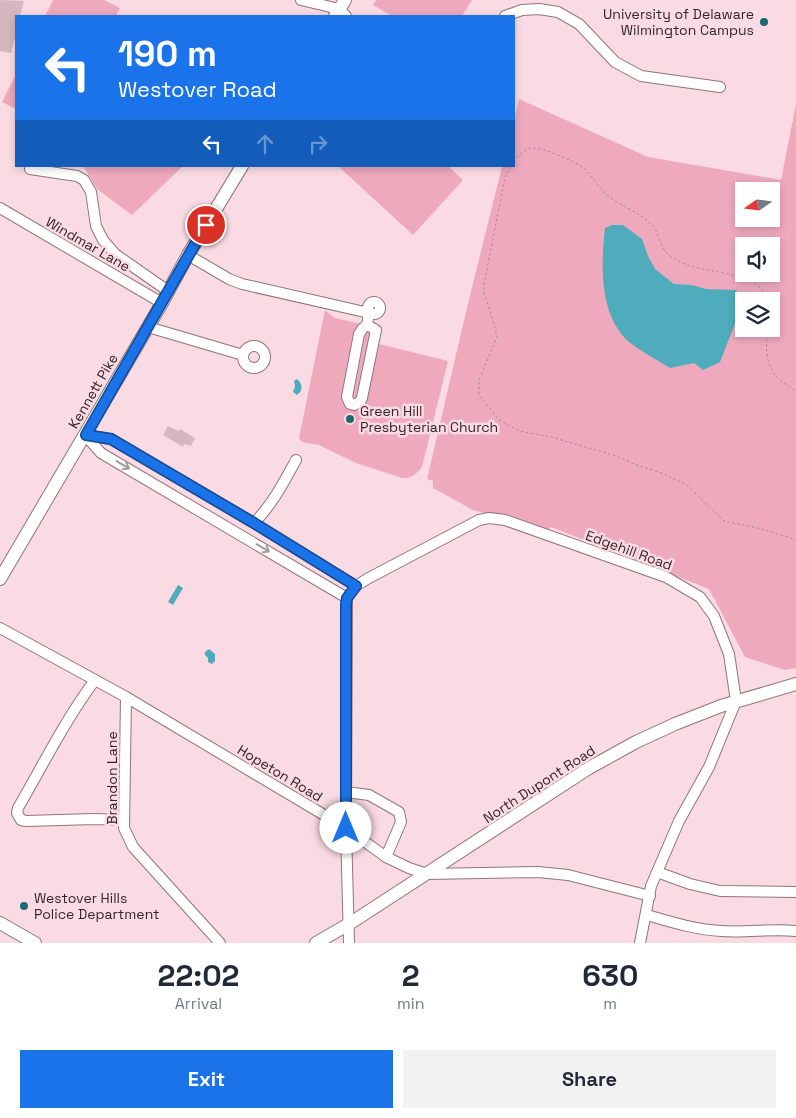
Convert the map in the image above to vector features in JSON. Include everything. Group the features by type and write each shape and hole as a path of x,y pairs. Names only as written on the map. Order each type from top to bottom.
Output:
{"main road":[{"name":"Kennett Pike","path":"2,572 86,435 188,255 241,167"},
{"name":"North Dupont Road","path":"316,943 427,874 589,768 621,750 674,724 736,701 796,684"},
{"path":"0,923 35,943"}],"street":[{"path":"301,0 341,10"},
{"path":"508,15 522,10 539,8 558,12 579,24 615,62 641,76 720,87"},
{"path":"30,169 78,176 84,180 91,192 96,226 103,240 115,254 168,291"},
{"name":"Windmar Lane","path":"0,208 162,303"},
{"path":"188,255 229,279 242,284 370,313 367,325 359,334 347,397 350,404 354,405 360,402 362,398 376,330 367,325"},
{"path":"148,327 243,355"},
{"path":"86,435 111,439 254,523 356,586"},
{"path":"86,435 101,453 347,598 346,828 349,943"},
{"path":"254,523 277,493 296,460"},
{"name":"Edgehill Road","path":"347,598 356,586 479,520 489,518 505,520 666,577 700,597 714,616 729,654 736,701"},
{"name":"Hopeton Road","path":"0,628 126,697 346,828 386,857 409,868 427,874 538,872 568,875 650,896"},
{"path":"96,680 76,706 55,741 17,813 21,820 26,821 94,818 124,820"},
{"name":"Brandon Lane","path":"126,697 124,828 133,847 220,943"},
{"path":"640,943 647,915 651,886 679,821 709,767 736,701"},
{"path":"346,792 369,795 399,812 401,822 386,857"},
{"path":"657,872 690,884 720,891 796,892"},
{"path":"647,915 689,926 722,931 796,931"}],"path":[{"path":"515,160 531,148 577,164 584,168 608,195 651,224 659,235 665,251 695,267 731,274 752,281 764,292"},
{"path":"510,167 506,176 485,278 484,293 497,338 479,380 479,394 484,403 499,420 519,431 551,437 616,456 673,478 688,486 700,496 724,521 762,529 796,540"},
{"path":"767,337 768,361 772,369 779,379 796,392"}],"shaded area":[{"path":"53,0 104,0 120,8 116,15 46,15"},
{"path":"376,0 472,0 463,15 390,15 373,5"},
{"path":"15,76 15,108 2,102"},
{"path":"519,99 648,157 781,180 796,104 796,668 785,670 745,657 709,589 551,527 548,531 473,510 433,488 433,481 427,479 502,167 515,167 515,117"},
{"path":"84,167 182,167 132,215 97,189"},
{"path":"339,167 449,167 463,180 413,235"},
{"path":"325,310 335,318 361,324 378,338 379,344 448,361 422,467 411,477 402,478 356,463 319,445 301,441 299,438"}],"water":[{"path":"612,225 623,225 642,239 655,269 674,284 692,285 706,289 736,290 735,324 720,362 703,370 694,363 670,368 628,341 619,330 607,303 603,273 605,228"},
{"path":"297,379 302,387 297,395 293,392 294,381"},
{"path":"178,585 183,588 173,605 168,602"},
{"path":"209,649 215,654 215,661 212,664 208,662 208,658 205,655 205,652"}],"building":[{"path":"0,0 24,1 20,15 15,15 15,37 11,53 0,51"},
{"path":"168,426 179,431 180,429 195,438 191,446 184,444 183,447 163,435"}],"place":[{"name":"University of Delaware Wilmington Campus","path":"764,22"},
{"name":"Green Hill Presbyterian Church","path":"350,419"},
{"name":"Westover Hills Police Department","path":"24,906"}],"route":[{"path":"206,225 86,435 111,439 254,523 356,586 347,598 346,604 346,828"}]}
